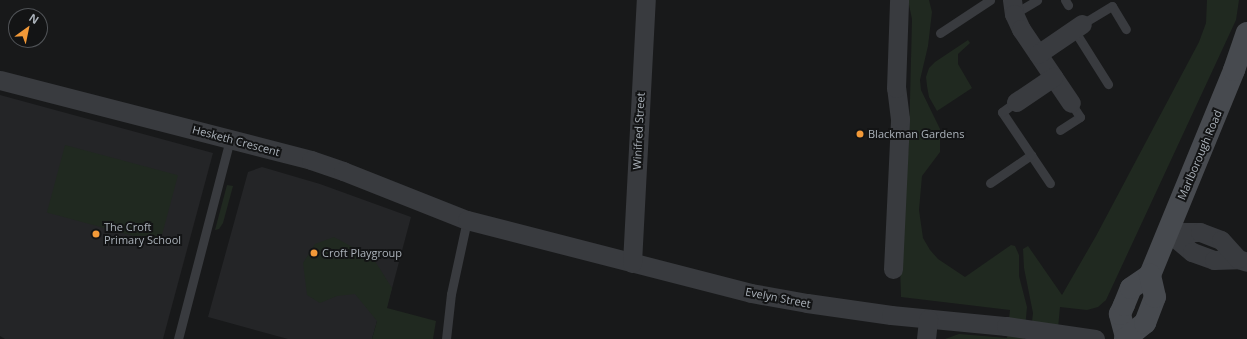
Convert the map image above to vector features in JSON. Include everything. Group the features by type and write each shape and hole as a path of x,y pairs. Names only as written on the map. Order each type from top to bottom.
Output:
{"main road":[{"name":"Marlborough Road","path":"1126,338 1120,314 1131,288 1150,275 1232,77 1247,33"}],"street":[{"name":"Winifred Street","path":"632,263 646,0"},
{"path":"893,269 900,119 896,88 899,0"},
{"path":"1013,7 1021,29 1071,103"},
{"path":"1038,54 1078,27"},
{"path":"1016,102 1053,77"},
{"name":"Hesketh Crescent","path":"0,80 311,160 343,171 467,220"},
{"name":"Evelyn Street","path":"467,220 751,293 807,303 928,319 1006,326 1095,339"},
{"path":"1168,232 1192,252 1214,260 1243,260"},
{"path":"926,339 928,319"}],"lane":[{"path":"940,33 990,0"},
{"path":"1013,7 1037,0"},
{"path":"1108,84 1078,27 1112,6 1126,29"},
{"path":"1016,102 1002,112 1050,183"},
{"path":"1060,130 1080,117 1071,103"},
{"path":"178,339 230,139"},
{"path":"990,183 1031,155"},
{"path":"446,339 451,294 467,220"}],"shaded area":[{"path":"908,0 929,0 932,12 928,46 920,80 921,90 940,129 940,152 922,176 919,210 923,238 930,250 938,259 965,277 1011,245 1015,246 1019,255 1019,276 1027,307 1024,339 945,339 959,334 1007,338 1010,310 901,297 900,266 909,140 912,19"},
{"path":"1207,0 1239,0 1236,20 1106,300 1098,307 1087,310 1060,307 1057,339 1030,339 1033,313 1024,268 1023,249 1028,246 1062,295 1096,236 1199,42 1206,23"},
{"path":"968,40 970,43 958,54 958,64 972,88 937,111 929,97 926,77 929,68 935,62"},
{"name":"The Croft Primary School","path":"0,95 213,153 163,339 5,339 0,336"},
{"path":"65,145 178,175 160,243 47,213"},
{"name":"Croft Playgroup","path":"262,167 320,184 411,217 387,307 377,321 372,339 288,339 208,317 248,172"},
{"path":"227,185 233,186 223,223 219,229 215,230"},
{"path":"334,237 373,258 392,288 387,308 436,321 433,339 372,339 377,321 355,294 337,296 320,303 307,295 303,263 315,244"}],"place":[{"name":"Blackman Gardens","path":"860,134"},
{"name":"The Croft Primary School","path":"96,234"},
{"name":"Croft Playgroup","path":"314,253"}]}
